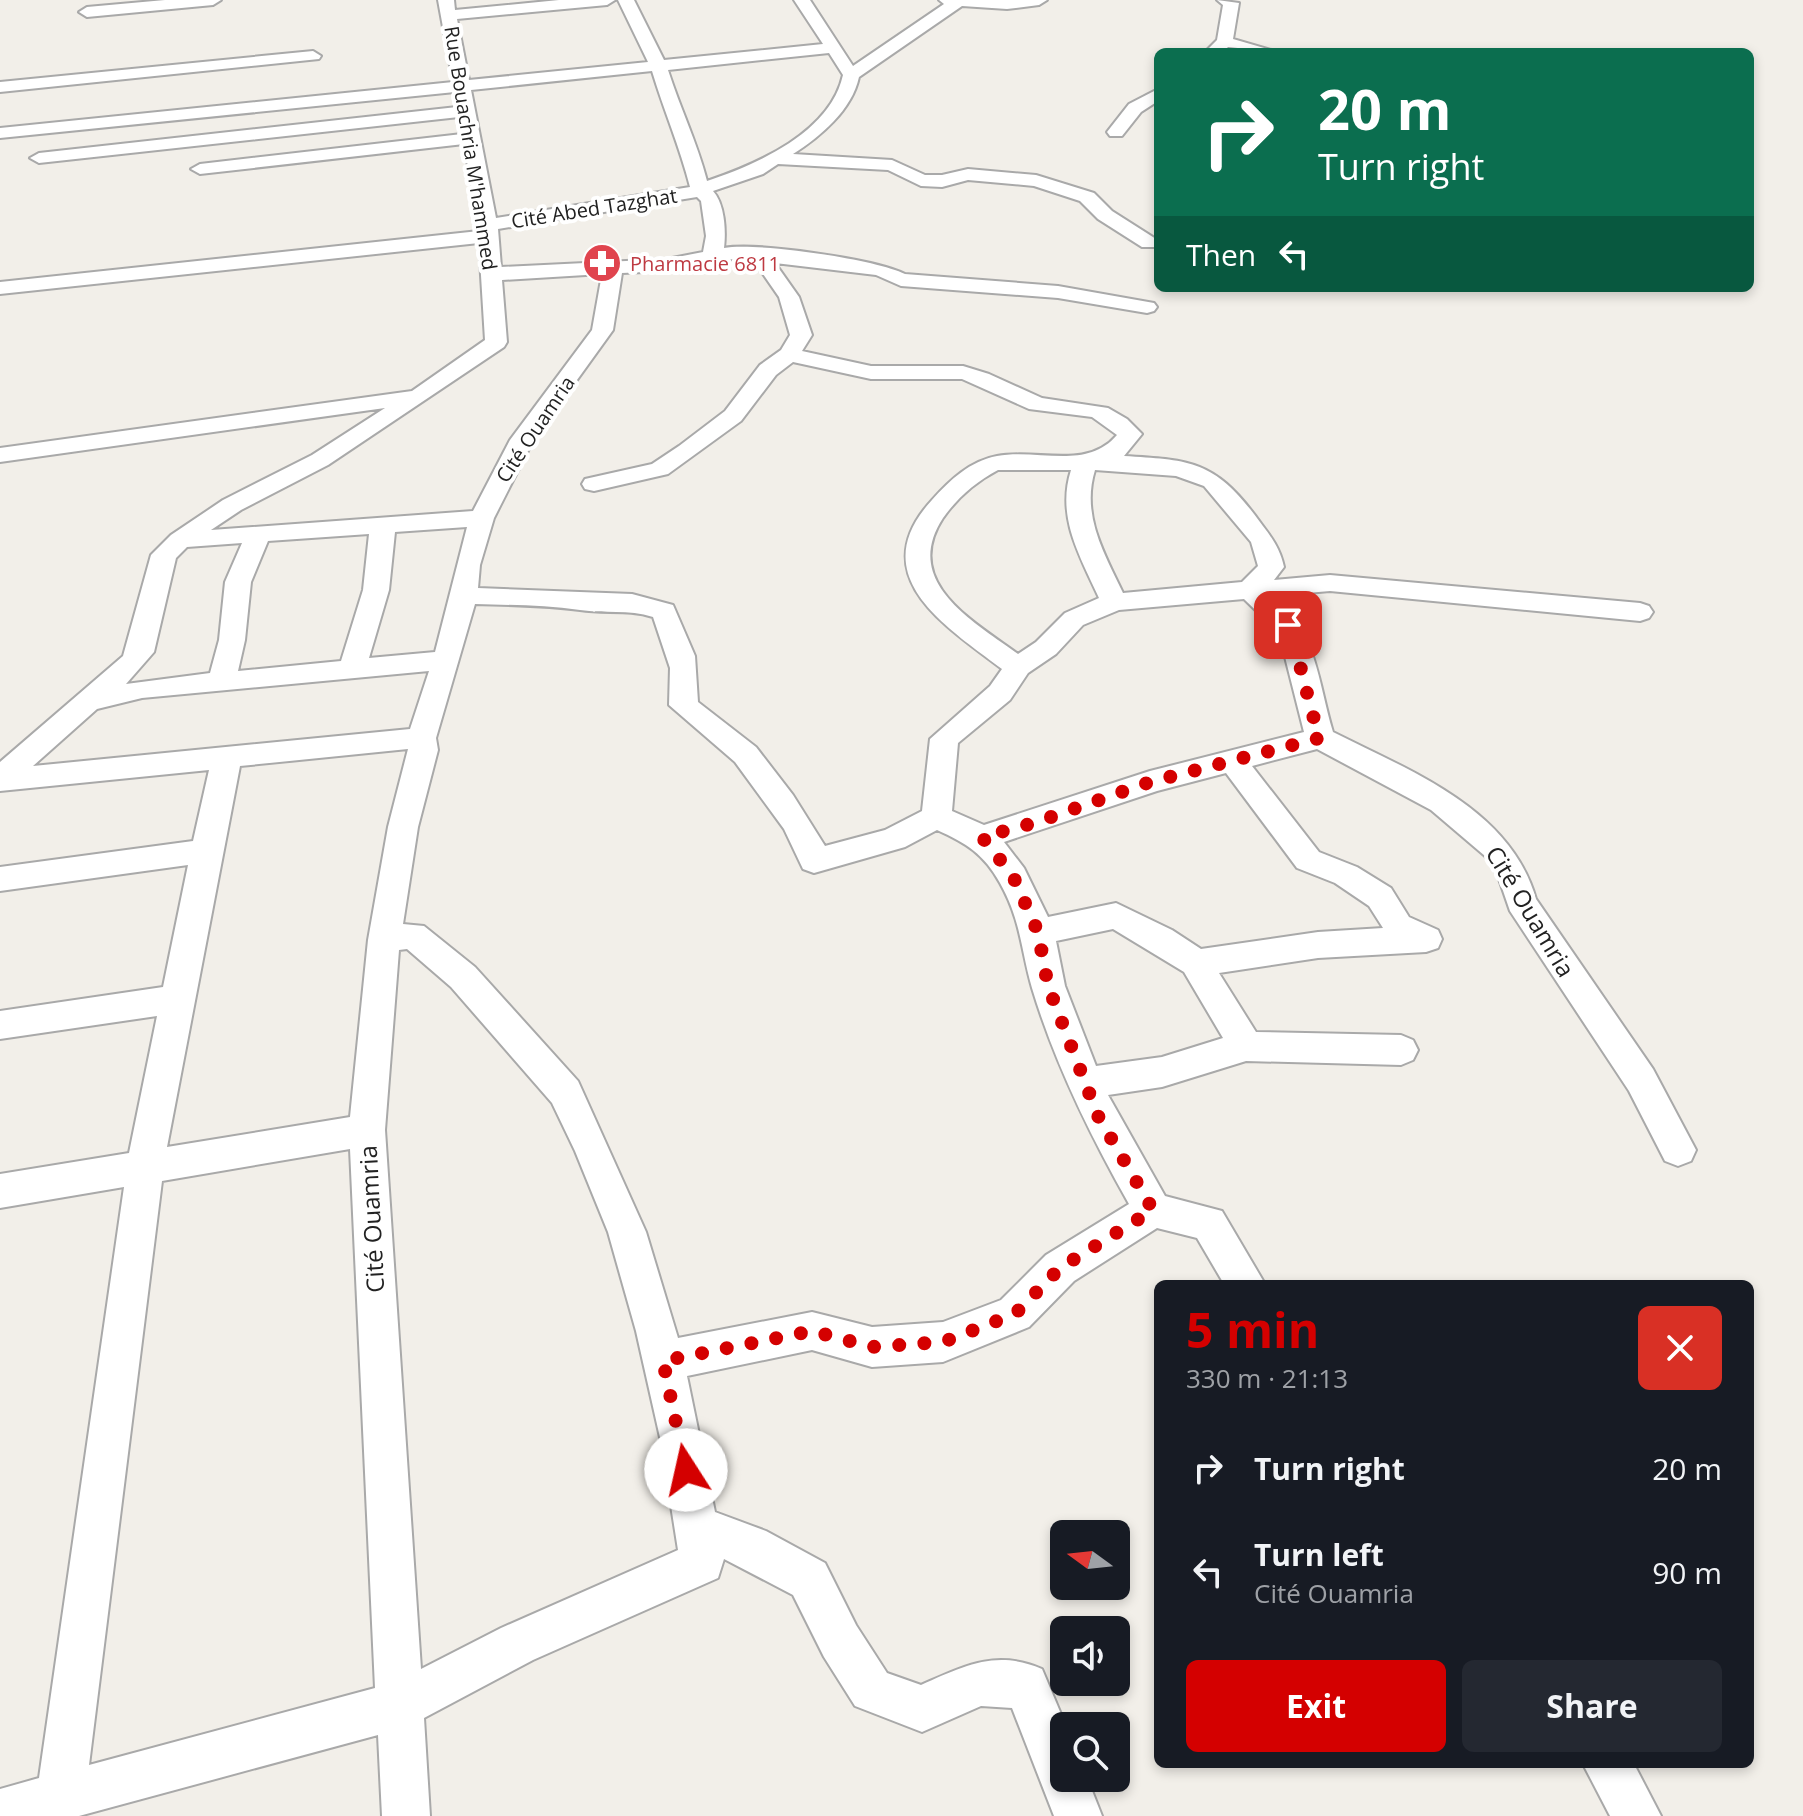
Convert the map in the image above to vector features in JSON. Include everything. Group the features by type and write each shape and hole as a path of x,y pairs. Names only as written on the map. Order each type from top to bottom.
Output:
{"street":[{"path":"87,12 213,0"},
{"path":"448,8 607,0"},
{"name":"Cité Abed Tazghat","path":"626,0 658,65 677,125 688,142 700,190"},
{"path":"802,0 851,75"},
{"path":"947,0 1007,4 1039,0"},
{"name":"Cité Abed Tazghat","path":"0,288 487,231 700,190 776,159 797,147 821,125 848,89 851,75 959,0"},
{"path":"1219,47 1231,3 1225,0"},
{"name":"Rue Bouachria M'hammed","path":"418,397 496,342 487,231 448,8"},
{"path":"0,133 833,48"},
{"path":"0,87 313,56"},
{"path":"1116,132 1135,108 1154,98"},
{"path":"39,158 467,111"},
{"path":"200,169 472,138"},
{"name":"Cité Abed Tazghat","path":"776,159 892,165 921,180 942,181 968,174 1036,181 1087,197 1105,215 1149,243"},
{"path":"700,190 710,199 722,256"},
{"path":"594,484 660,469 678,457 733,416 768,370 789,354 801,335 789,297 768,267 722,256"},
{"path":"492,274 722,256 853,266 881,270 901,280 1058,292 1147,307"},
{"name":"Cité Ouamria","path":"406,1816 367,1130 384,940 403,827 423,750 422,738 464,596 467,565 482,518 522,440 602,330 611,294 612,266"},
{"path":"789,354 862,372 899,374 933,369 971,375 1044,406 1081,407 1112,415 1130,434 1114,453 1085,464"},
{"path":"0,455 418,397"},
{"path":"0,780 122,675 140,652 164,555 180,540 232,505 344,445 418,397"},
{"path":"1018,667 927,591 915,572 916,546 922,525 957,486 980,467 1000,462 1126,465 1200,474 1230,494 1243,516 1267,543 1271,567 1250,590"},
{"path":"1085,464 1075,505 1083,536 1114,602"},
{"path":"180,540 482,518"},
{"path":"353,667 376,590 383,523"},
{"path":"221,682 232,640 238,582 259,533"},
{"path":"936,817 944,739 1000,693 1018,667 1046,648 1074,619 1114,602 1330,583 1640,612"},
{"path":"982,837 1034,823 1150,782 1234,763 1320,738 1307,700 1301,661 1288,625 1250,590"},
{"path":"464,596 568,597 581,602 632,602 664,611 682,660 687,685 683,705 735,743 762,773 809,840 814,861 894,839 936,817"},
{"path":"92,702 142,689 446,660"},
{"path":"0,780 422,738"},
{"name":"Cité Ouamria","path":"1320,738 1446,807 1493,843 1519,884 1521,902 1641,1080 1678,1150"},
{"path":"61,1795 145,1166 227,757"},
{"path":"1196,963 1258,957 1318,945 1426,939 1398,926 1380,897 1346,875 1308,860 1234,763"},
{"path":"936,817 982,837 1013,876 1038,932 1048,986 1098,1116 1153,1210"},
{"path":"0,879 206,851"},
{"path":"1038,932 1116,916 1160,939 1196,963 1246,1046"},
{"path":"0,1813 400,1705 517,1644 702,1562 663,1361 627,1232 565,1092 463,977 423,943 413,935 384,940"},
{"path":"0,1025 178,999"},
{"path":"1086,1083 1162,1072 1246,1046 1401,1050"},
{"path":"0,1191 367,1130"},
{"path":"663,1361 812,1331 872,1347 943,1342 1015,1314 1060,1268 1153,1210 1209,1223 1243,1280"},
{"path":"696,1526 750,1547 809,1579 840,1641 871,1690 922,1709 980,1683 1026,1685 1078,1816"},
{"path":"1609,1768 1637,1816"}],"place":[{"name":"Pharmacie 6811","path":"602,263"}],"route":[{"path":"686,1470 663,1361 812,1331 872,1347 943,1342 1015,1314 1060,1268 1153,1210 1098,1116 1048,986 1038,932 1013,876 982,837 1034,823 1150,782 1191,770 1234,763 1320,738 1307,700 1301,661 1288,625"}]}
